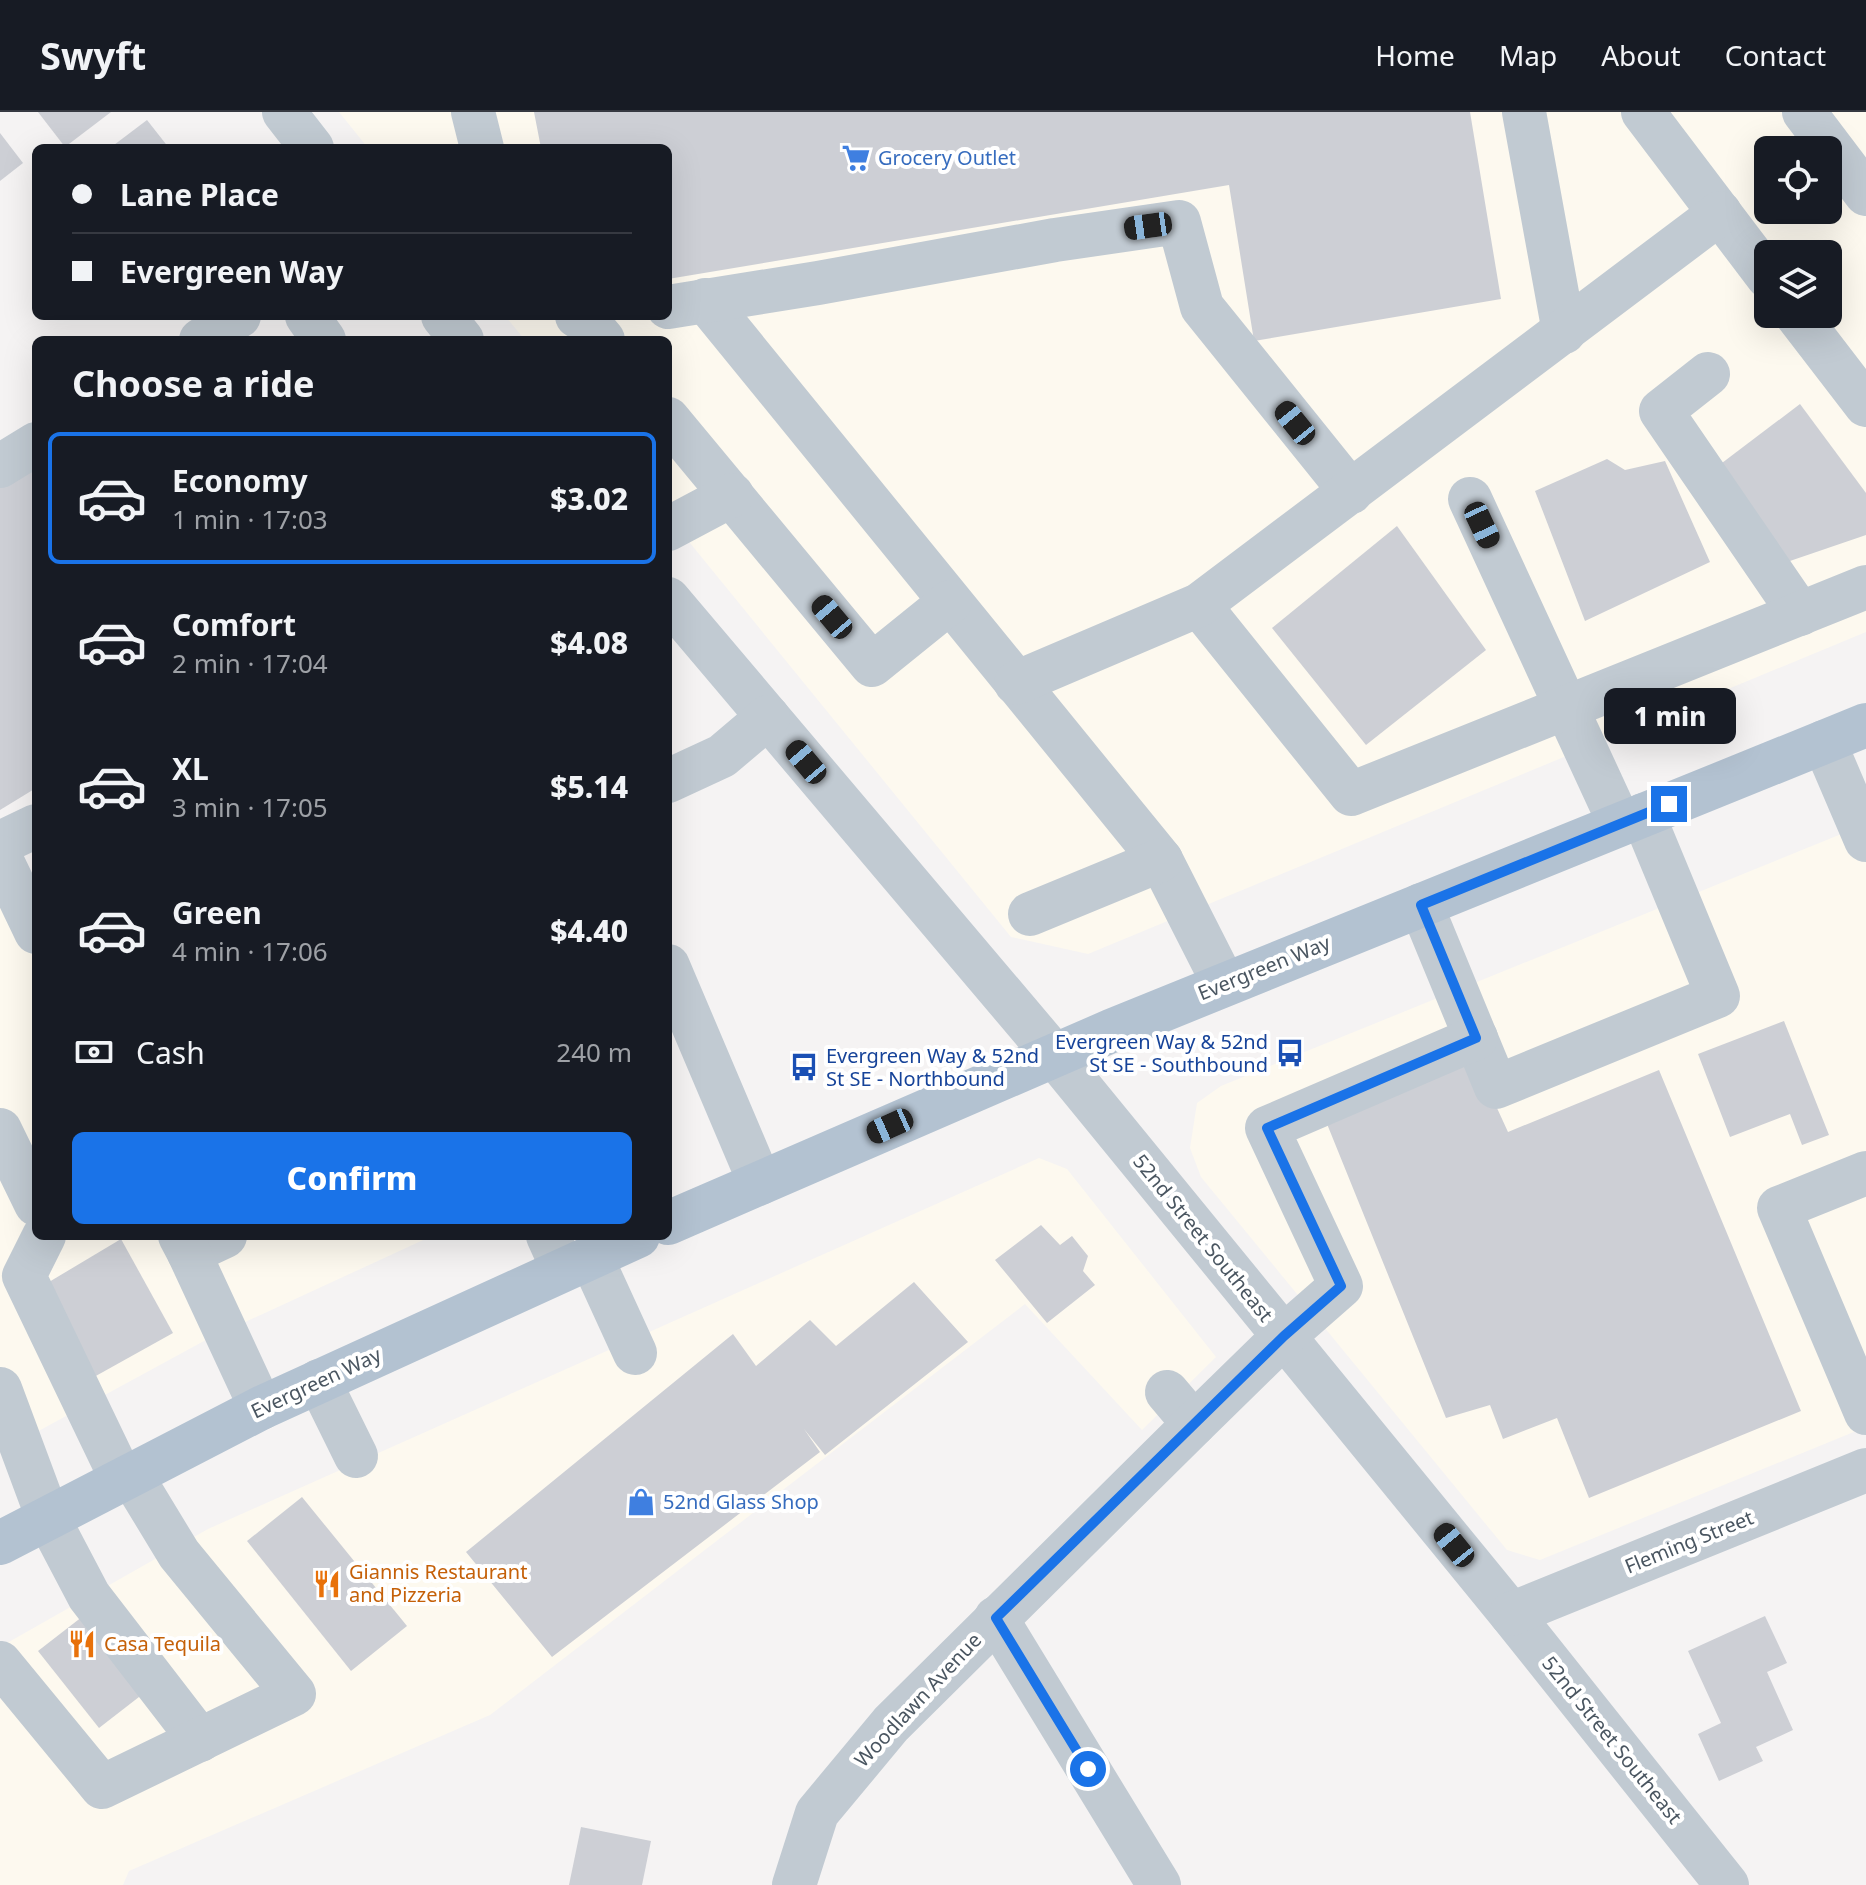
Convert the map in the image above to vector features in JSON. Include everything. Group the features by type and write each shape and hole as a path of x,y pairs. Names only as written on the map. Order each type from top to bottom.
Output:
{"main road":[{"name":"Evergreen Way","path":"672,1221 1224,984 1866,725"},
{"name":"Evergreen Way","path":"0,1542 567,1254 622,1240"}],"street":[{"path":"473,112 481,144"},
{"path":"1524,112 1564,332"},
{"path":"1643,112 1754,258"},
{"path":"1804,112 1866,194"},
{"path":"1016,683 1199,605 1720,213"},
{"path":"687,303 1179,222 1202,307 1351,492"},
{"path":"687,303 950,602 1161,860 1224,984"},
{"path":"446,320 459,336"},
{"path":"1807,328 1866,405"},
{"path":"1708,374 1661,411 1800,614"},
{"path":"672,424 872,665 950,602"},
{"path":"0,466 32,446"},
{"path":"672,527 732,495"},
{"path":"1421,905 1496,1087 1718,996 1632,819 1566,708 1470,499"},
{"path":"1199,605 1351,794 1866,587"},
{"name":"52nd Street Southeast","path":"672,604 1054,1055 1511,1614 1727,1885"},
{"path":"672,779 722,756 768,717"},
{"path":"1824,742 1866,840"},
{"path":"0,843 32,828"},
{"path":"0,857 32,924"},
{"path":"1030,914 1161,860"},
{"path":"672,975 760,1183"},
{"name":"Woodlawn Avenue","path":"794,1885 817,1813 891,1724 996,1618 1180,1408 1284,1336 1341,1286 1267,1128 1476,1038"},
{"path":"0,1130 32,1196"},
{"path":"1861,1384 1779,1208 1866,1173"},
{"path":"0,1663 102,1787 294,1694 179,1554 127,1477 24,1276 42,1240"},
{"path":"198,1242 261,1408"},
{"path":"567,1254 635,1353"},
{"path":"319,1381 356,1456"},
{"path":"0,1389 48,1518 89,1596 200,1740"},
{"name":"Fleming Street","path":"1511,1614 1866,1470"},
{"path":"996,1618 1159,1885"}],"shaded area":[{"path":"339,112 1866,112 1866,632 1088,954 1011,937 672,521 672,336 522,336 508,320 672,320 672,144 365,144"},
{"path":"1866,824 1866,1427 1540,1560 1507,1550 1201,1177 1190,1148 1197,1103 1221,1086"},
{"path":"32,881 32,1240 423,1240 204,1341 0,1452 0,896"},
{"path":"1039,1158 1067,1169 1216,1357 1142,1430 1025,1304 490,1715 129,1871 123,1885 0,1885 0,1647 208,1529"}],"building":[{"path":"38,112 111,112 69,144 63,144"},
{"path":"534,112 1470,112 1501,299 1254,341 1229,185 672,278 672,144 540,144"},
{"path":"147,120 166,144 115,144"},
{"path":"0,133 23,163 0,181"},
{"path":"1800,404 1866,493 1866,535 1787,562 1718,466"},
{"path":"32,459 32,790 0,810 0,479"},
{"path":"1607,459 1625,470 1665,461 1710,562 1585,621 1535,491"},
{"path":"1397,526 1486,650 1366,745 1272,628"},
{"path":"1784,1021 1829,1135 1802,1145 1790,1114 1730,1137 1698,1054"},
{"path":"1474,1058 1508,1132 1659,1070 1801,1411 1589,1498 1557,1418 1503,1439 1490,1405 1446,1418 1325,1119"},
{"path":"1041,1225 1060,1245 1072,1236 1088,1256 1083,1271 1095,1285 1047,1323 995,1260"},
{"path":"122,1240 173,1333 94,1377 49,1282"},
{"name":"52nd Glass Shop","path":"914,1282 968,1342 825,1455 804,1429 820,1452 552,1657 466,1552 733,1334 756,1366 810,1320 836,1346"},
{"name":"Giannis Restaurant and Pizzeria","path":"302,1497 407,1626 351,1671 247,1541"},
{"path":"87,1613 148,1690 99,1728 38,1651"},
{"path":"1765,1616 1787,1663 1767,1672 1793,1730 1756,1747 1763,1761 1719,1781 1698,1734 1721,1723 1688,1651"},
{"path":"581,1827 651,1841 642,1885 569,1885"}],"place":[{"name":"Grocery Outlet","path":"856,158"},
{"name":"Evergreen Way & 52nd St SE - Southbound","path":"1290,1053"},
{"name":"Evergreen Way & 52nd St SE - Northbound","path":"804,1067"},
{"name":"52nd Glass Shop","path":"641,1502"},
{"name":"Giannis Restaurant and Pizzeria","path":"327,1584"},
{"name":"Casa Tequila","path":"82,1644"}],"route":[{"path":"1088,1769 996,1618 1284,1336 1341,1286 1267,1128 1476,1038 1421,905 1669,804"}]}
